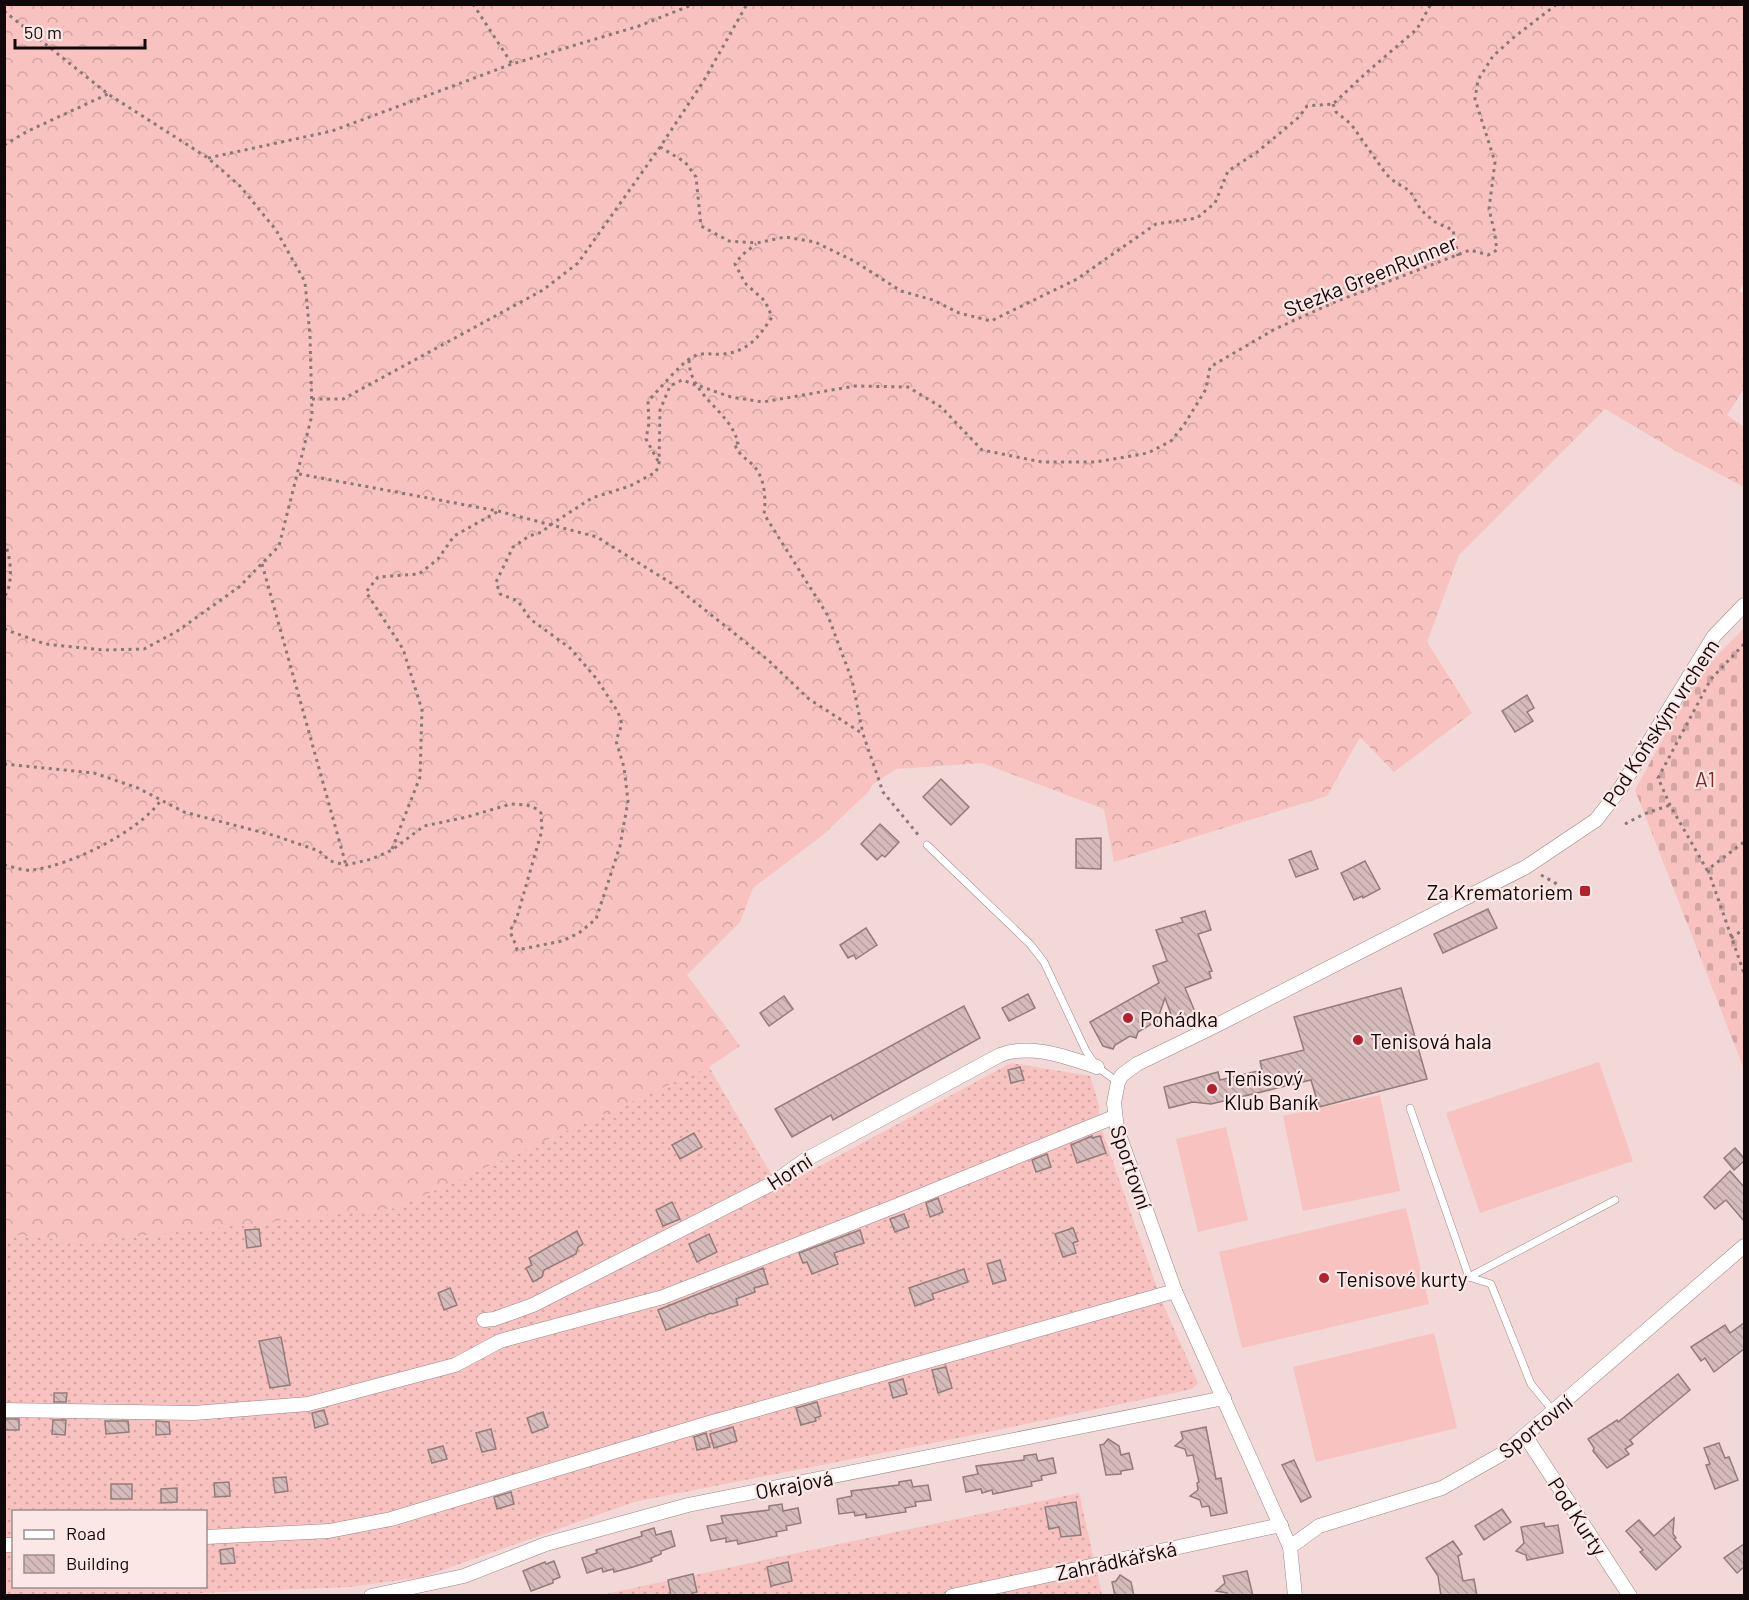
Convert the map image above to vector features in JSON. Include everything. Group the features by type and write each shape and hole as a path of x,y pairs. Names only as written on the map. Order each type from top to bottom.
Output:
{"street":[{"name":"Pod Koňským vrchem","path":"1118,1082 1122,1075 1137,1064 1526,867 1596,820 1620,789 1714,636 1744,605"},
{"name":"Horní","path":"484,1320 494,1319 533,1305 773,1183 805,1160 1000,1055 1011,1051 1026,1050 1047,1053 1096,1067"},
{"name":"Sportovní","path":"1118,1082 1114,1094 1114,1117 1175,1291 1290,1547 1295,1596"},
{"path":"4,1410 194,1413 308,1404 455,1365 500,1341 663,1297 1114,1117"},
{"name":"Sportovní","path":"1290,1547 1319,1526 1442,1488 1507,1451 1526,1437 1744,1246"},
{"path":"207,1537 328,1531 391,1519 709,1423 1175,1291"},
{"name":"Okrajová","path":"371,1596 464,1576 546,1544 688,1505 1224,1398"},
{"name":"Pod Kurty","path":"1526,1437 1630,1596"},
{"name":"Zahrádkářská","path":"952,1596 1281,1525"}],"lane":[{"path":"927,845 1030,944 1044,962 1076,1032 1096,1067 1118,1082"},
{"path":"1410,1108 1469,1277"},
{"path":"1469,1277 1615,1200"},
{"path":"1469,1277 1491,1284 1531,1384 1554,1412"}],"path":[{"path":"473,4 512,64"},
{"path":"208,158 332,131 512,64 639,26 694,4"},
{"path":"312,399 343,399 543,290 578,263 703,82 747,4"},
{"path":"660,147 685,162 696,177 701,226 729,241 757,243 785,237 815,242 854,261 901,291 933,300 959,313 991,321 1077,279 1156,224 1197,218 1215,203 1227,171 1256,153 1299,117 1307,106 1333,104 1366,72 1417,29 1431,4"},
{"name":"Stezka GreenRunner","path":"694,384 731,397 763,402 855,386 908,387 940,407 982,450 1042,462 1096,462 1148,453 1171,441 1184,425 1206,389 1210,367 1275,329 1360,291 1470,250 1488,255 1497,250 1489,209 1495,162 1475,99 1478,80 1494,56 1557,4"},
{"path":"4,11 108,94 208,158 240,186 276,230 305,282 312,399 312,415 299,474 279,546 239,587 185,626 144,649 104,650 45,644 4,629"},
{"path":"4,145 28,131 108,94"},
{"path":"1333,104 1336,112 1352,124 1386,174 1410,191 1421,210 1435,222 1453,230 1458,256"},
{"path":"659,464 646,439 649,423 648,400 689,360 705,353 722,354 741,350 759,338 772,317 765,301 745,283 735,264 757,243"},
{"path":"689,360 694,384 736,432 738,443 734,443 738,454 758,471 766,502 764,514 828,615 852,680 863,734 883,792 927,845"},
{"path":"4,764 94,773 138,788 184,812 276,836 319,851 330,861 346,865 372,859 392,850 424,826 467,817 511,804 527,805 541,813 542,830 517,917 510,931 517,950 562,941 579,933 596,919 620,846 628,801 624,767 616,741 622,724 618,712 596,678 570,648 530,619 518,601 500,594 496,582 513,547 529,536 542,532 592,498 630,486 656,472 659,464 660,410 670,386 682,380 694,384"},
{"path":"299,474 498,511 597,537 671,583 768,660 809,699 863,734"},
{"path":"392,850 420,777 422,710 404,649 366,592 378,577 418,574 438,559 454,536 498,511"},
{"path":"4,542 9,550 10,591 4,597"},
{"path":"262,564 346,865"},
{"path":"1744,644 1712,678 1658,778 1670,805 1707,870 1744,973"},
{"path":"4,865 31,870 97,849 153,812 161,800"},
{"path":"1625,824 1644,814 1670,805"},
{"path":"1707,870 1744,842"},
{"path":"1731,938 1744,929"}],"green space":[{"path":"4,5 1744,5 1744,283 1739,291 1744,294 1744,389 1727,415 1744,427 1744,487 1676,451 1605,409 1459,555 1427,642 1472,713 1394,772 1360,737 1327,796 1114,862 1104,809 982,763 896,769 873,784 869,791 824,834 753,888 740,922 687,975 740,1046 709,1067 396,1208 87,1242 5,1234"},
{"name":"A1","path":"1744,628 1744,1069 1635,790 1698,675"},
{"name":"Tenisové kurty","path":"1599,1062 1633,1161 1480,1213 1446,1113"},
{"path":"1011,1063 1090,1076 1099,1105 1099,1122 1162,1302 1198,1383 1192,1389 634,1502 423,1577 349,1587 153,1595 5,1595 4,1234 87,1242 396,1208 709,1067 779,1188"},
{"name":"Tenisové kurty","path":"1380,1095 1400,1191 1303,1211 1283,1116"},
{"path":"1226,1127 1248,1220 1198,1232 1176,1139"},
{"name":"Tenisové kurty","path":"1406,1208 1429,1304 1242,1348 1219,1252"},
{"name":"Tenisové kurty","path":"1434,1333 1457,1428 1316,1462 1293,1367"},
{"path":"1079,1493 1102,1595 596,1596"}],"building":[{"path":"1527,695 1534,708 1527,712 1533,721 1515,732 1502,711"},
{"path":"941,779 969,807 951,825 923,797"},
{"path":"880,824 899,842 885,857 882,855 877,860 861,844"},
{"path":"1101,838 1101,869 1076,868 1076,839"},
{"path":"1311,851 1318,869 1296,877 1289,860"},
{"path":"1365,861 1380,889 1354,900 1341,873"},
{"path":"1488,909 1497,928 1443,953 1434,934"},
{"path":"1205,911 1211,930 1198,934 1212,971 1209,972 1211,978 1185,988 1196,1014 1174,1022 1165,998 1156,1024 1153,1023 1138,1032 1136,1038 1130,1036 1115,1045 1113,1049 1103,1046 1090,1022 1159,983 1153,966 1167,961 1156,930 1183,922 1181,918"},
{"path":"866,928 877,945 856,959 854,955 848,958 840,945"},
{"name":"Tenisová hala","path":"1401,988 1427,1079 1319,1107 1311,1080 1211,1104 1193,1102 1169,1108 1164,1087 1218,1072 1220,1080 1262,1070 1260,1061 1304,1050 1294,1017"},
{"path":"1028,994 1035,1008 1009,1021 1002,1008"},
{"path":"784,996 793,1009 769,1026 760,1013"},
{"path":"964,1006 980,1038 833,1120 831,1115 792,1137 775,1109"},
{"path":"1020,1067 1024,1080 1011,1083 1008,1070"},
{"path":"694,1133 702,1147 680,1159 672,1145"},
{"path":"1092,1136 1092,1138 1100,1136 1106,1153 1077,1163 1071,1145"},
{"path":"1735,1148 1744,1161 1734,1170 1724,1158"},
{"path":"1047,1154 1051,1167 1036,1172 1032,1160"},
{"path":"1730,1171 1744,1187 1744,1221 1726,1200 1715,1209 1704,1197"},
{"path":"938,1198 943,1212 930,1217 926,1203"},
{"path":"672,1202 680,1219 663,1226 656,1210"},
{"path":"904,1214 909,1227 895,1232 890,1219"},
{"path":"1073,1228 1078,1241 1073,1243 1076,1253 1063,1257 1055,1234"},
{"path":"259,1229 261,1246 247,1248 245,1230"},
{"path":"860,1230 864,1243 834,1253 838,1264 812,1274 807,1262 803,1263 799,1253"},
{"path":"577,1231 583,1244 578,1247 576,1254 544,1270 542,1277 533,1282 526,1268 532,1265 529,1258"},
{"path":"709,1234 717,1252 697,1262 689,1244"},
{"path":"1000,1260 1006,1280 993,1284 987,1264"},
{"path":"763,1268 768,1284 754,1288 755,1292 736,1299 738,1305 666,1330 658,1310"},
{"path":"964,1269 968,1282 932,1294 934,1299 915,1306 909,1288"},
{"path":"450,1288 457,1305 444,1310 438,1293"},
{"path":"1744,1323 1744,1349 1714,1372 1705,1358 1701,1361 1691,1347 1725,1325 1730,1333"},
{"path":"281,1337 290,1385 270,1388 259,1341"},
{"path":"946,1367 952,1388 938,1393 932,1370"},
{"path":"1678,1374 1690,1390 1630,1440 1633,1444 1625,1449 1629,1454 1607,1468 1593,1451 1594,1448 1588,1439 1617,1420 1618,1422"},
{"path":"903,1379 907,1394 893,1398 889,1383"},
{"path":"54,1393 67,1393 66,1402 54,1402"},
{"path":"817,1402 821,1416 815,1418 816,1421 801,1425 796,1408"},
{"path":"324,1410 328,1424 315,1428 312,1413"},
{"path":"543,1412 548,1427 532,1433 527,1418"},
{"path":"4,1419 19,1419 19,1430 4,1430"},
{"path":"53,1420 66,1420 65,1435 52,1434"},
{"path":"105,1421 128,1421 129,1432 106,1434"},
{"path":"156,1421 169,1422 170,1434 156,1435"},
{"path":"733,1427 737,1441 714,1448 710,1434"},
{"path":"1206,1427 1216,1479 1221,1478 1227,1513 1211,1516 1209,1506 1202,1507 1200,1500 1190,1496 1198,1490 1197,1483 1199,1482 1193,1455 1187,1456 1185,1449 1175,1446 1183,1439 1181,1432"},
{"path":"491,1429 496,1449 482,1452 476,1433"},
{"path":"706,1433 710,1447 697,1450 694,1437"},
{"path":"1108,1439 1119,1446 1121,1455 1129,1453 1133,1469 1121,1471 1121,1474 1106,1475 1100,1445"},
{"path":"1719,1443 1725,1458 1729,1457 1738,1480 1715,1489 1706,1465 1710,1464 1704,1448"},
{"path":"443,1446 447,1459 432,1463 428,1450"},
{"path":"1036,1454 1038,1461 1053,1458 1056,1473 1041,1476 1042,1480 1031,1482 1032,1486 993,1494 992,1490 982,1493 981,1489 966,1492 963,1477 978,1474 976,1466 1024,1460 1024,1456"},
{"path":"1294,1460 1311,1497 1301,1502 1282,1465"},
{"path":"286,1477 288,1491 275,1493 273,1478"},
{"path":"911,1480 913,1487 928,1485 931,1500 915,1502 916,1506 905,1508 906,1512 866,1518 866,1514 855,1516 854,1512 839,1514 837,1499 852,1496 851,1491 899,1485 899,1482"},
{"path":"229,1482 230,1496 215,1497 214,1483"},
{"path":"111,1484 132,1484 132,1499 111,1499"},
{"path":"177,1488 177,1502 161,1503 161,1489"},
{"path":"511,1492 514,1504 497,1509 494,1497"},
{"path":"1076,1502 1081,1535 1061,1537 1059,1527 1049,1529 1045,1507"},
{"path":"782,1504 783,1511 798,1508 801,1523 786,1526 787,1530 776,1532 777,1536 738,1544 737,1540 726,1542 726,1538 711,1541 707,1526 723,1523 721,1516 769,1510 769,1506"},
{"path":"1502,1509 1511,1522 1484,1540 1475,1526"},
{"path":"1674,1518 1673,1534 1676,1538 1674,1539 1681,1547 1656,1570 1640,1552 1643,1550 1626,1531 1639,1520 1654,1536"},
{"path":"1544,1523 1545,1527 1558,1525 1563,1553 1527,1560 1526,1555 1516,1551 1524,1543 1521,1527"},
{"path":"654,1528 656,1535 671,1531 675,1546 661,1551 661,1554 651,1558 652,1561 633,1567 614,1572 613,1569 603,1572 602,1568 587,1573 582,1558 597,1553 596,1550 642,1536 641,1532"},
{"path":"1453,1541 1462,1554 1458,1556 1463,1581 1474,1579 1477,1596 1441,1596 1438,1576 1426,1558"},
{"path":"1744,1544 1744,1567 1737,1573 1724,1558"},
{"path":"233,1548 235,1563 221,1564 220,1550"},
{"path":"554,1561 560,1577 553,1580 553,1583 531,1591 523,1571 545,1562 546,1564"},
{"path":"788,1562 792,1581 771,1586 767,1567"},
{"path":"1247,1571 1253,1596 1227,1596 1227,1593 1216,1591 1225,1583 1223,1576"},
{"path":"693,1574 697,1592 692,1593 692,1596 671,1596 668,1580"},
{"path":"1120,1575 1131,1582 1134,1596 1115,1596 1112,1582 1116,1581"}],"place":[{"name":"Za Krematoriem","path":"1585,891"},
{"name":"Pohádka","path":"1128,1018"},
{"name":"Tenisová hala","path":"1358,1040"},
{"name":"Tenisový Klub Baník","path":"1212,1089"},
{"name":"Tenisové kurty","path":"1324,1278"}]}
